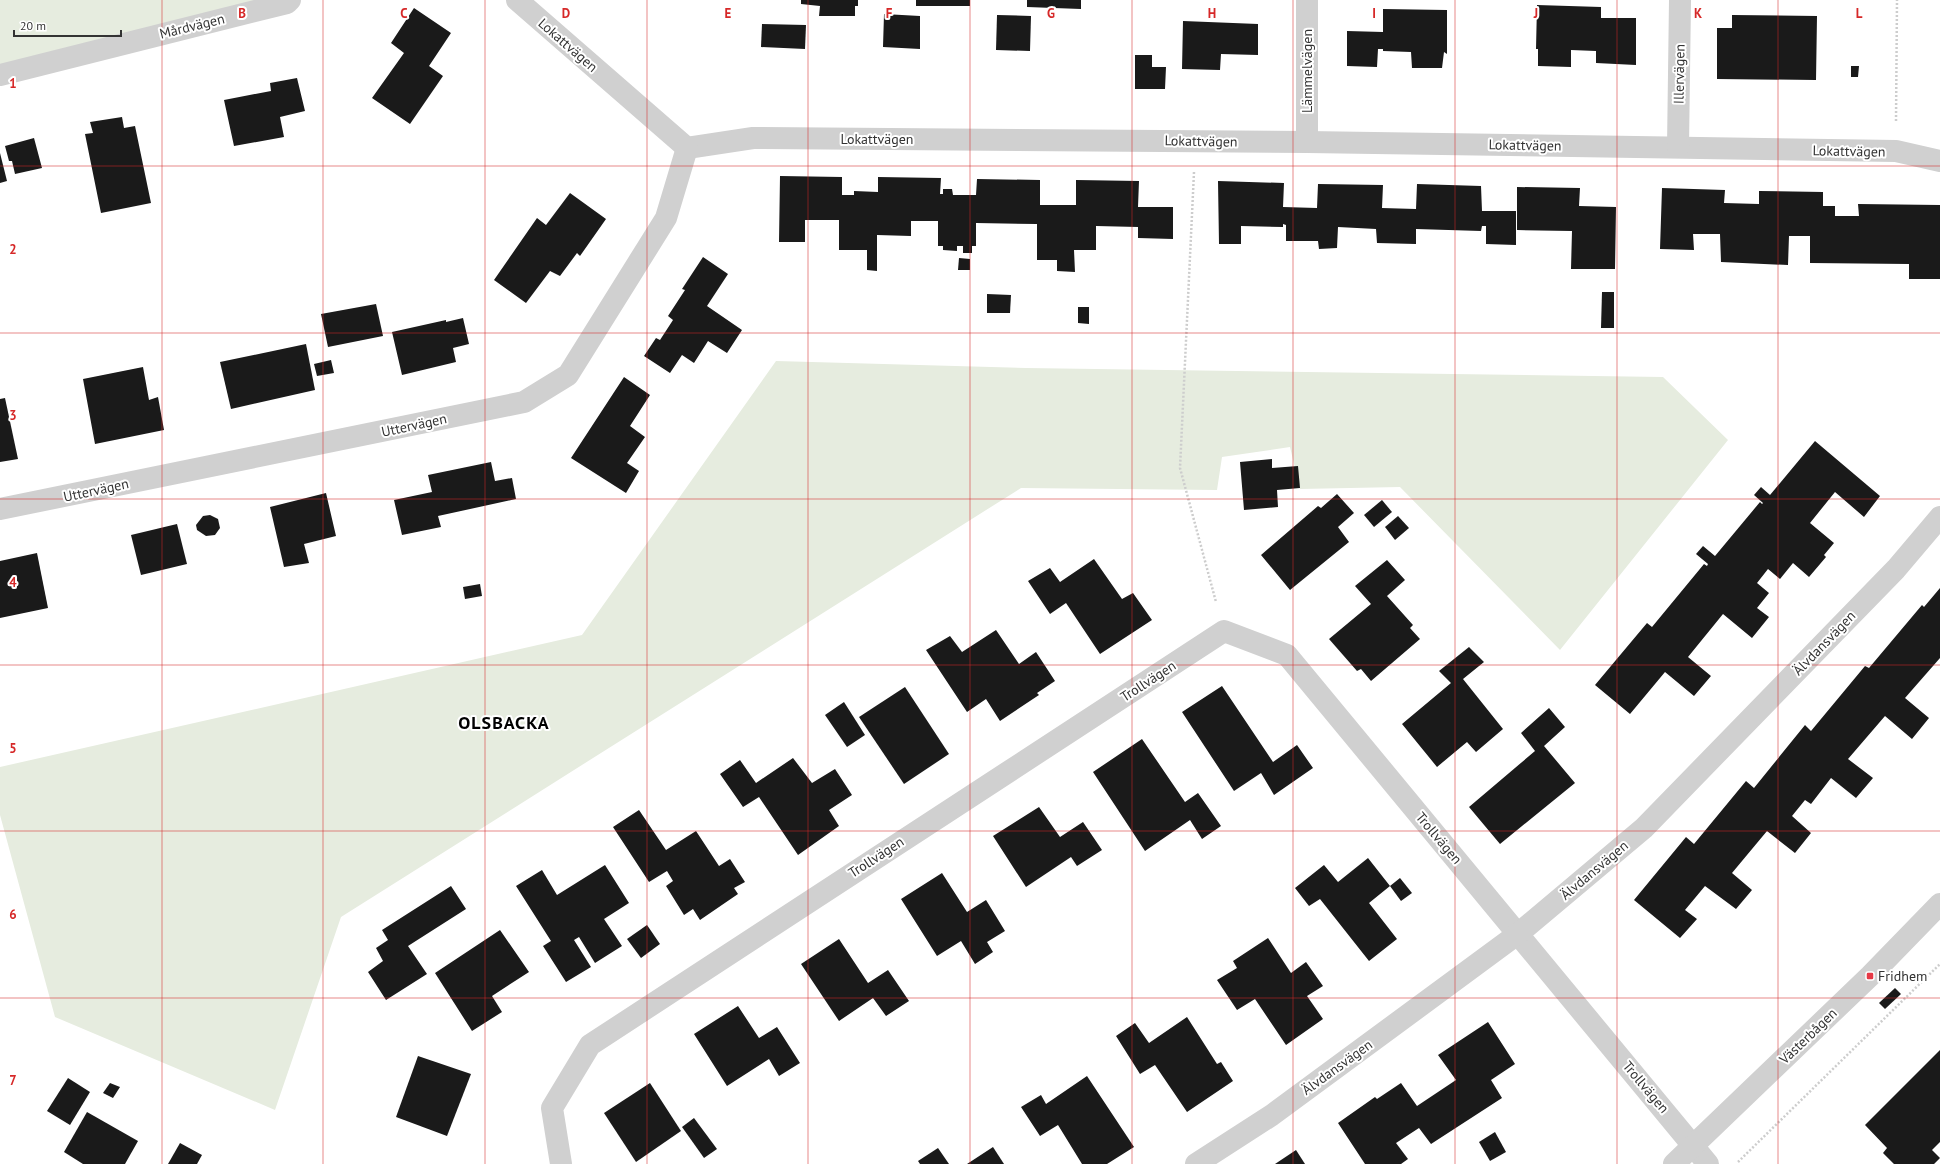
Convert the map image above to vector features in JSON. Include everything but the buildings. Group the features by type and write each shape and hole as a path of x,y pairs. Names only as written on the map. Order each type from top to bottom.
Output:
{"street":[{"name":"Mårdvägen","path":"0,75 290,0"},
{"name":"Lokattvägen","path":"517,0 687,148 753,138 1307,142 1896,151 1940,161"},
{"name":"Lämmelvägen","path":"1307,0 1307,142"},
{"name":"Illervägen","path":"1678,147 1680,0"},
{"name":"Uttervägen","path":"0,509 524,402 568,376 666,218 687,148"},
{"name":"Älvdansvägen","path":"1196,1164 1272,1114 1519,933 1644,828 1896,569 1940,517"},
{"name":"Trollvägen","path":"562,1164 552,1108 590,1045 1224,631 1287,655 1519,933 1708,1164"},
{"name":"Västerbågen","path":"1674,1164 1870,976 1940,904"}],"path":[{"path":"1896,151 1897,0"},
{"path":"1195,141 1180,468 1224,631"},
{"path":"1736,1164 1940,964"}],"shaded area":[{"path":"0,0 289,0 0,75"},
{"path":"776,361 1026,368 1663,377 1728,440 1560,650 1400,487 1300,489 1290,447 1222,457 1217,490 1021,488 341,917 275,1110 55,1017 0,815 0,767 582,635"}],"place":[{"name":"Fridhem","path":"1870,976"}],"district":[{"name":"OLSBACKA","path":"504,722"}]}
